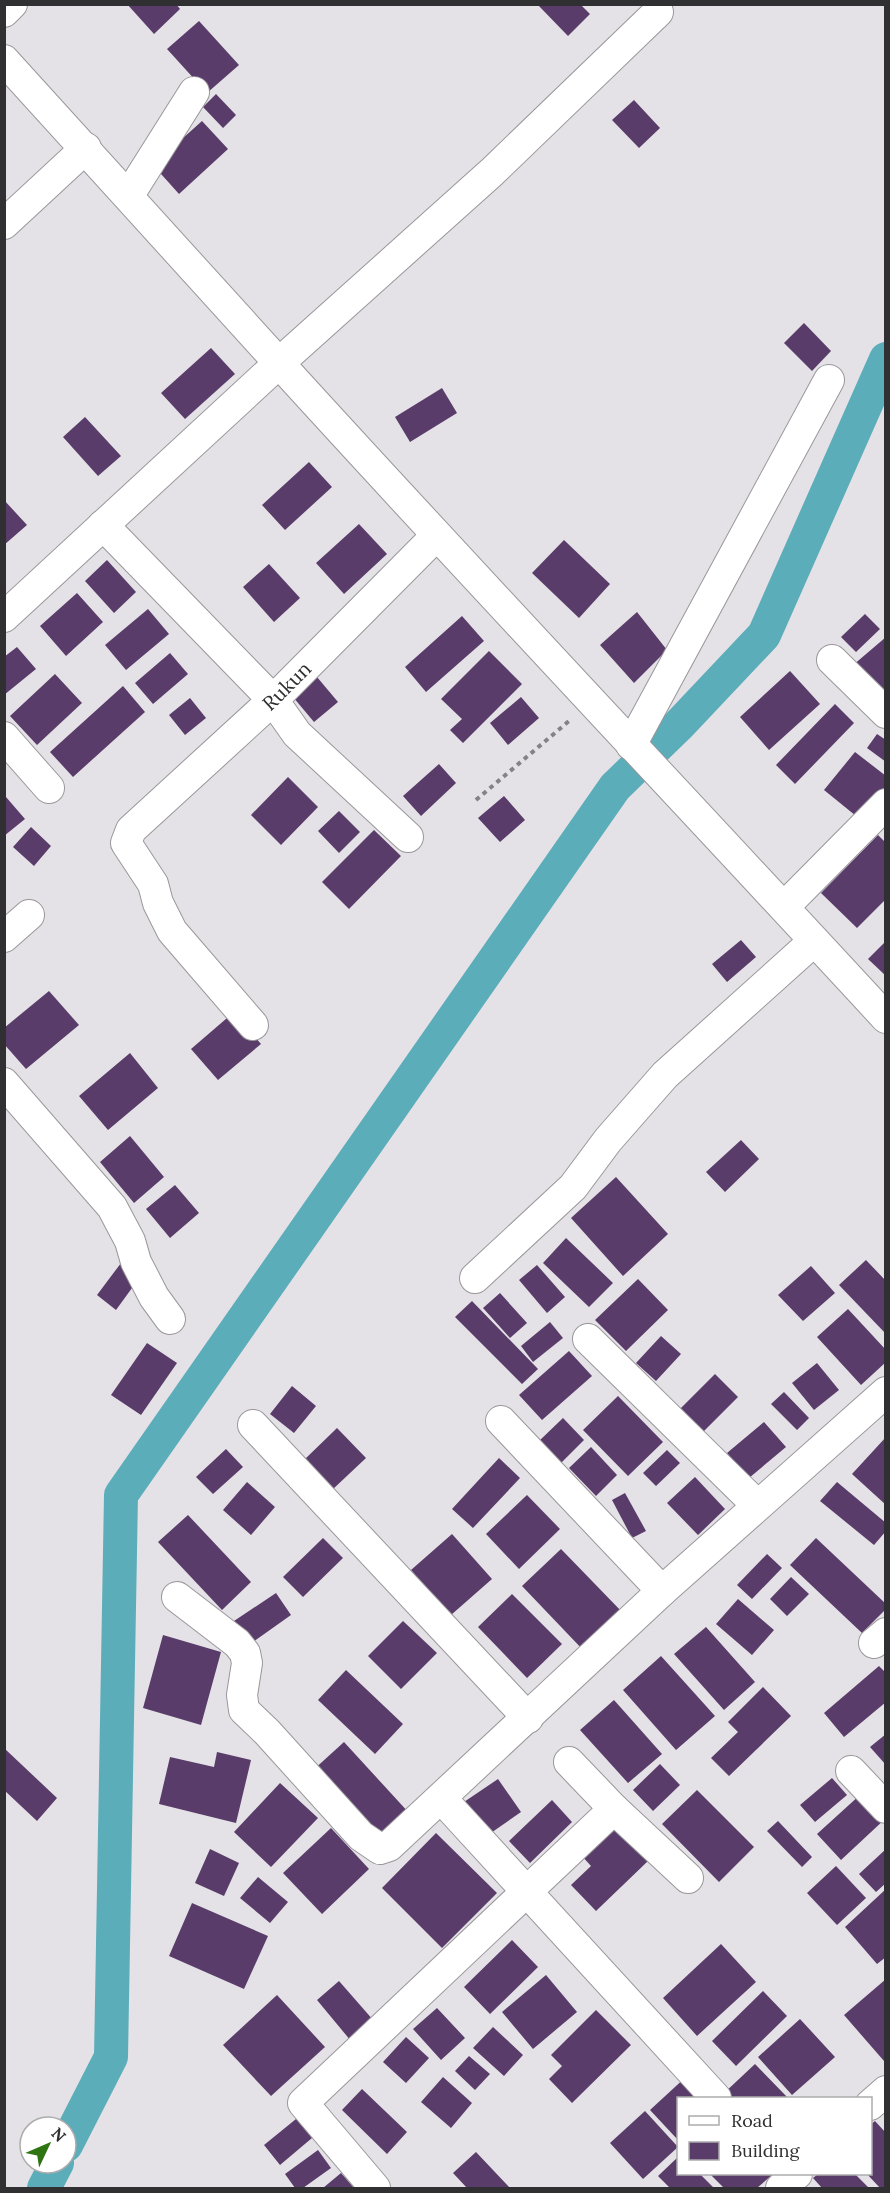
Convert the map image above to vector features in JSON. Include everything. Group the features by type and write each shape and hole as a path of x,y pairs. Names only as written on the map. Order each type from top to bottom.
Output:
{"street":[{"path":"4,12 12,4"},
{"path":"4,617 279,363 492,172 658,12"},
{"path":"4,60 129,195 436,536 885,1018"},
{"path":"129,195 194,92"},
{"path":"4,224 86,148"},
{"path":"639,752 829,380"},
{"path":"103,525 273,700 297,734 408,837"},
{"name":"Rukun","path":"253,1025 172,932 158,903 153,884 126,843 131,830 273,700 436,536"},
{"path":"832,660 885,713"},
{"path":"4,737 49,788"},
{"path":"784,907 885,804"},
{"path":"4,937 29,915"},
{"path":"475,1278 573,1187 608,1140 665,1075 814,941"},
{"path":"4,1083 112,1207 130,1241 136,1262 154,1297 170,1319"},
{"path":"588,1339 757,1505"},
{"path":"177,1597 237,1643 245,1653 248,1663 242,1695 244,1710 267,1732 361,1836 380,1849 389,1846 662,1591 885,1392"},
{"path":"501,1421 662,1591"},
{"path":"253,1425 528,1718"},
{"path":"570,1762 614,1809 688,1878"},
{"path":"851,1771 885,1808"},
{"path":"441,1798 715,2097"},
{"path":"375,2188 303,2103 614,1809"},
{"path":"872,2103 885,2091"}],"path":[{"path":"476,800 591,702"}],"building":[{"path":"127,4 176,4 180,9 154,34"},
{"path":"537,4 580,4 590,14 568,36"},
{"path":"199,21 239,65 207,93 167,49"},
{"path":"216,94 236,115 223,128 203,107"},
{"path":"634,100 660,128 639,148 612,120"},
{"path":"202,121 228,149 179,194 153,165"},
{"path":"804,323 831,351 812,371 784,343"},
{"path":"211,348 235,374 185,419 161,393"},
{"path":"442,388 457,413 410,442 395,417"},
{"path":"85,417 121,456 98,476 63,437"},
{"path":"309,462 332,487 285,530 262,505"},
{"path":"4,500 27,525 4,545"},
{"path":"359,524 387,554 344,594 316,563"},
{"path":"564,540 610,584 579,618 532,573"},
{"path":"107,560 136,592 114,613 85,581"},
{"path":"269,564 300,598 274,622 243,587"},
{"path":"77,593 103,622 66,656 40,626"},
{"path":"148,609 169,634 126,670 105,645"},
{"path":"637,612 667,650 634,683 600,645"},
{"path":"865,614 880,629 856,652 841,637"},
{"path":"462,616 484,641 426,692 405,667"},
{"path":"886,637 886,706 852,666"},
{"path":"17,647 36,669 4,695 4,657"},
{"path":"489,651 522,684 463,743 450,730 462,719 441,699"},
{"path":"170,653 188,674 153,704 135,683"},
{"path":"790,671 820,704 769,750 740,717"},
{"path":"55,674 82,703 37,745 10,716"},
{"path":"317,677 338,702 314,722 293,697"},
{"path":"123,686 145,712 73,777 50,752"},
{"path":"521,697 539,718 508,745 490,723"},
{"path":"190,698 206,718 185,735 169,715"},
{"path":"835,704 854,723 795,784 776,765"},
{"path":"877,734 886,740 886,762 867,748"},
{"path":"855,752 886,776 886,788 861,820 824,790"},
{"path":"439,764 456,783 421,816 403,796"},
{"path":"288,777 318,807 281,845 251,815"},
{"path":"504,796 525,820 500,842 478,818"},
{"path":"6,797 25,819 4,836 4,798"},
{"path":"339,811 360,832 339,853 318,831"},
{"path":"31,827 51,846 34,866 13,847"},
{"path":"374,830 401,856 349,909 322,882"},
{"path":"878,835 886,843 886,899 857,928 821,893"},
{"path":"741,940 756,957 727,982 712,964"},
{"path":"886,941 886,976 868,959"},
{"path":"49,991 79,1025 26,1069 4,1044 4,1028"},
{"path":"234,1012 261,1044 218,1080 191,1049"},
{"path":"130,1053 158,1088 108,1130 79,1096"},
{"path":"130,1136 164,1177 134,1203 100,1162"},
{"path":"741,1140 759,1159 725,1192 706,1172"},
{"path":"616,1177 668,1234 623,1276 571,1218"},
{"path":"175,1185 199,1213 170,1238 146,1209"},
{"path":"566,1238 613,1283 589,1307 543,1263"},
{"path":"866,1260 886,1281 886,1334 839,1285"},
{"path":"121,1263 140,1277 116,1310 97,1295"},
{"path":"537,1265 565,1297 547,1313 519,1280"},
{"path":"811,1266 835,1293 803,1321 778,1295"},
{"path":"638,1279 668,1310 626,1351 595,1320"},
{"path":"500,1293 527,1323 510,1338 483,1308"},
{"path":"472,1301 538,1369 522,1384 455,1317"},
{"path":"848,1309 886,1350 886,1362 861,1385 817,1337"},
{"path":"550,1322 563,1338 533,1362 521,1346"},
{"path":"661,1336 681,1354 656,1381 636,1363"},
{"path":"147,1343 177,1363 141,1415 111,1395"},
{"path":"569,1351 592,1376 542,1420 519,1395"},
{"path":"817,1363 839,1390 814,1410 792,1383"},
{"path":"715,1374 738,1397 700,1435 677,1412"},
{"path":"292,1386 316,1406 294,1433 270,1414"},
{"path":"784,1392 809,1418 797,1430 771,1404"},
{"path":"618,1396 663,1442 628,1476 583,1430"},
{"path":"563,1418 584,1440 560,1464 538,1442"},
{"path":"764,1422 786,1447 749,1478 727,1453"},
{"path":"337,1428 366,1458 332,1490 303,1461"},
{"path":"886,1437 886,1505 852,1474"},
{"path":"591,1447 617,1475 596,1496 569,1468"},
{"path":"226,1449 243,1467 213,1494 196,1477"},
{"path":"667,1450 680,1463 656,1486 643,1473"},
{"path":"499,1458 520,1478 473,1528 452,1509"},
{"path":"695,1477 725,1509 698,1535 667,1503"},
{"path":"247,1482 275,1507 251,1535 223,1510"},
{"path":"837,1482 886,1523 886,1531 874,1545 820,1501"},
{"path":"625,1493 646,1531 632,1538 612,1500"},
{"path":"527,1495 560,1529 519,1569 486,1534"},
{"path":"188,1515 251,1582 222,1610 158,1542"},
{"path":"452,1534 492,1579 451,1615 411,1570"},
{"path":"323,1538 343,1558 303,1597 283,1577"},
{"path":"816,1538 886,1604 886,1609 862,1633 790,1565"},
{"path":"561,1549 624,1614 585,1652 522,1586"},
{"path":"767,1554 782,1568 752,1599 737,1585"},
{"path":"791,1577 809,1594 787,1616 770,1599"},
{"path":"276,1593 291,1615 250,1644 234,1621"},
{"path":"512,1594 562,1644 527,1678 478,1627"},
{"path":"738,1599 774,1630 752,1655 716,1624"},
{"path":"403,1621 437,1653 401,1689 368,1656"},
{"path":"706,1627 755,1682 724,1710 674,1654"},
{"path":"163,1635 221,1652 201,1725 143,1708"},
{"path":"661,1656 715,1716 676,1750 623,1690"},
{"path":"879,1666 886,1673 886,1702 844,1737 824,1713"},
{"path":"346,1670 403,1724 375,1754 318,1700"},
{"path":"763,1687 791,1716 729,1776 711,1758 738,1732 728,1722"},
{"path":"614,1700 662,1754 628,1783 580,1730"},
{"path":"886,1734 886,1765 870,1747"},
{"path":"344,1742 410,1814 378,1844 311,1772"},
{"path":"4,1748 57,1798 37,1821 4,1790"},
{"path":"217,1752 251,1760 236,1823 159,1804 170,1757 214,1767"},
{"path":"660,1764 680,1785 653,1811 633,1790"},
{"path":"832,1778 847,1795 815,1822 800,1805"},
{"path":"498,1779 521,1812 485,1837 461,1804"},
{"path":"280,1783 318,1818 271,1867 234,1832"},
{"path":"697,1790 754,1847 719,1882 662,1824"},
{"path":"861,1794 885,1819 841,1860 817,1834"},
{"path":"552,1800 572,1822 530,1863 509,1841"},
{"path":"778,1821 812,1857 802,1867 767,1831"},
{"path":"613,1824 648,1861 596,1911 571,1885 591,1866 581,1855"},
{"path":"331,1828 369,1869 322,1914 283,1873"},
{"path":"436,1833 497,1893 442,1948 382,1888"},
{"path":"210,1849 239,1863 224,1896 195,1883"},
{"path":"886,1849 886,1883 876,1892 859,1874"},
{"path":"836,1866 866,1898 837,1925 807,1893"},
{"path":"258,1877 288,1902 270,1923 240,1898"},
{"path":"886,1889 886,1957 877,1964 845,1927"},
{"path":"192,1903 268,1936 244,1989 169,1956"},
{"path":"512,1940 538,1967 490,2014 464,1987"},
{"path":"721,1944 756,1982 697,2036 663,1998"},
{"path":"546,1975 577,2012 533,2049 502,2012"},
{"path":"886,1979 886,2060 884,2061 844,2015"},
{"path":"339,1981 374,2021 351,2041 317,2000"},
{"path":"763,1991 787,2016 736,2066 712,2041"},
{"path":"277,1995 325,2047 271,2096 223,2045"},
{"path":"437,2008 465,2038 441,2060 413,2029"},
{"path":"596,2010 631,2045 572,2103 549,2079 562,2066 551,2055"},
{"path":"800,2019 835,2057 792,2095 758,2057"},
{"path":"493,2027 523,2055 504,2076 473,2048"},
{"path":"406,2037 429,2058 406,2083 383,2062"},
{"path":"469,2056 490,2074 475,2090 455,2071"},
{"path":"755,2064 787,2097 725,2097 722,2095"},
{"path":"688,2075 708,2097 677,2097 677,2139 650,2110"},
{"path":"443,2077 472,2103 451,2128 421,2102"},
{"path":"362,2089 407,2132 387,2154 342,2110"},
{"path":"645,2111 677,2148 643,2179 610,2143"},
{"path":"296,2119 312,2138 280,2165 264,2145"},
{"path":"875,2121 886,2133 886,2188 880,2188 868,2175 872,2175 872,2123"},
{"path":"318,2150 331,2168 303,2188 295,2188 285,2174"},
{"path":"476,2152 510,2188 467,2188 453,2173"},
{"path":"677,2158 677,2175 701,2175 714,2188 670,2188 658,2176"},
{"path":"341,2173 354,2188 323,2188"},
{"path":"711,2175 772,2175 757,2188 724,2188"},
{"path":"817,2175 856,2175 869,2188 822,2188 813,2178"}],"waterway":[{"path":"78,2122 111,2057 121,1495 615,787 679,725 764,635 886,359"},
{"path":"44,2188 51,2175"}]}
